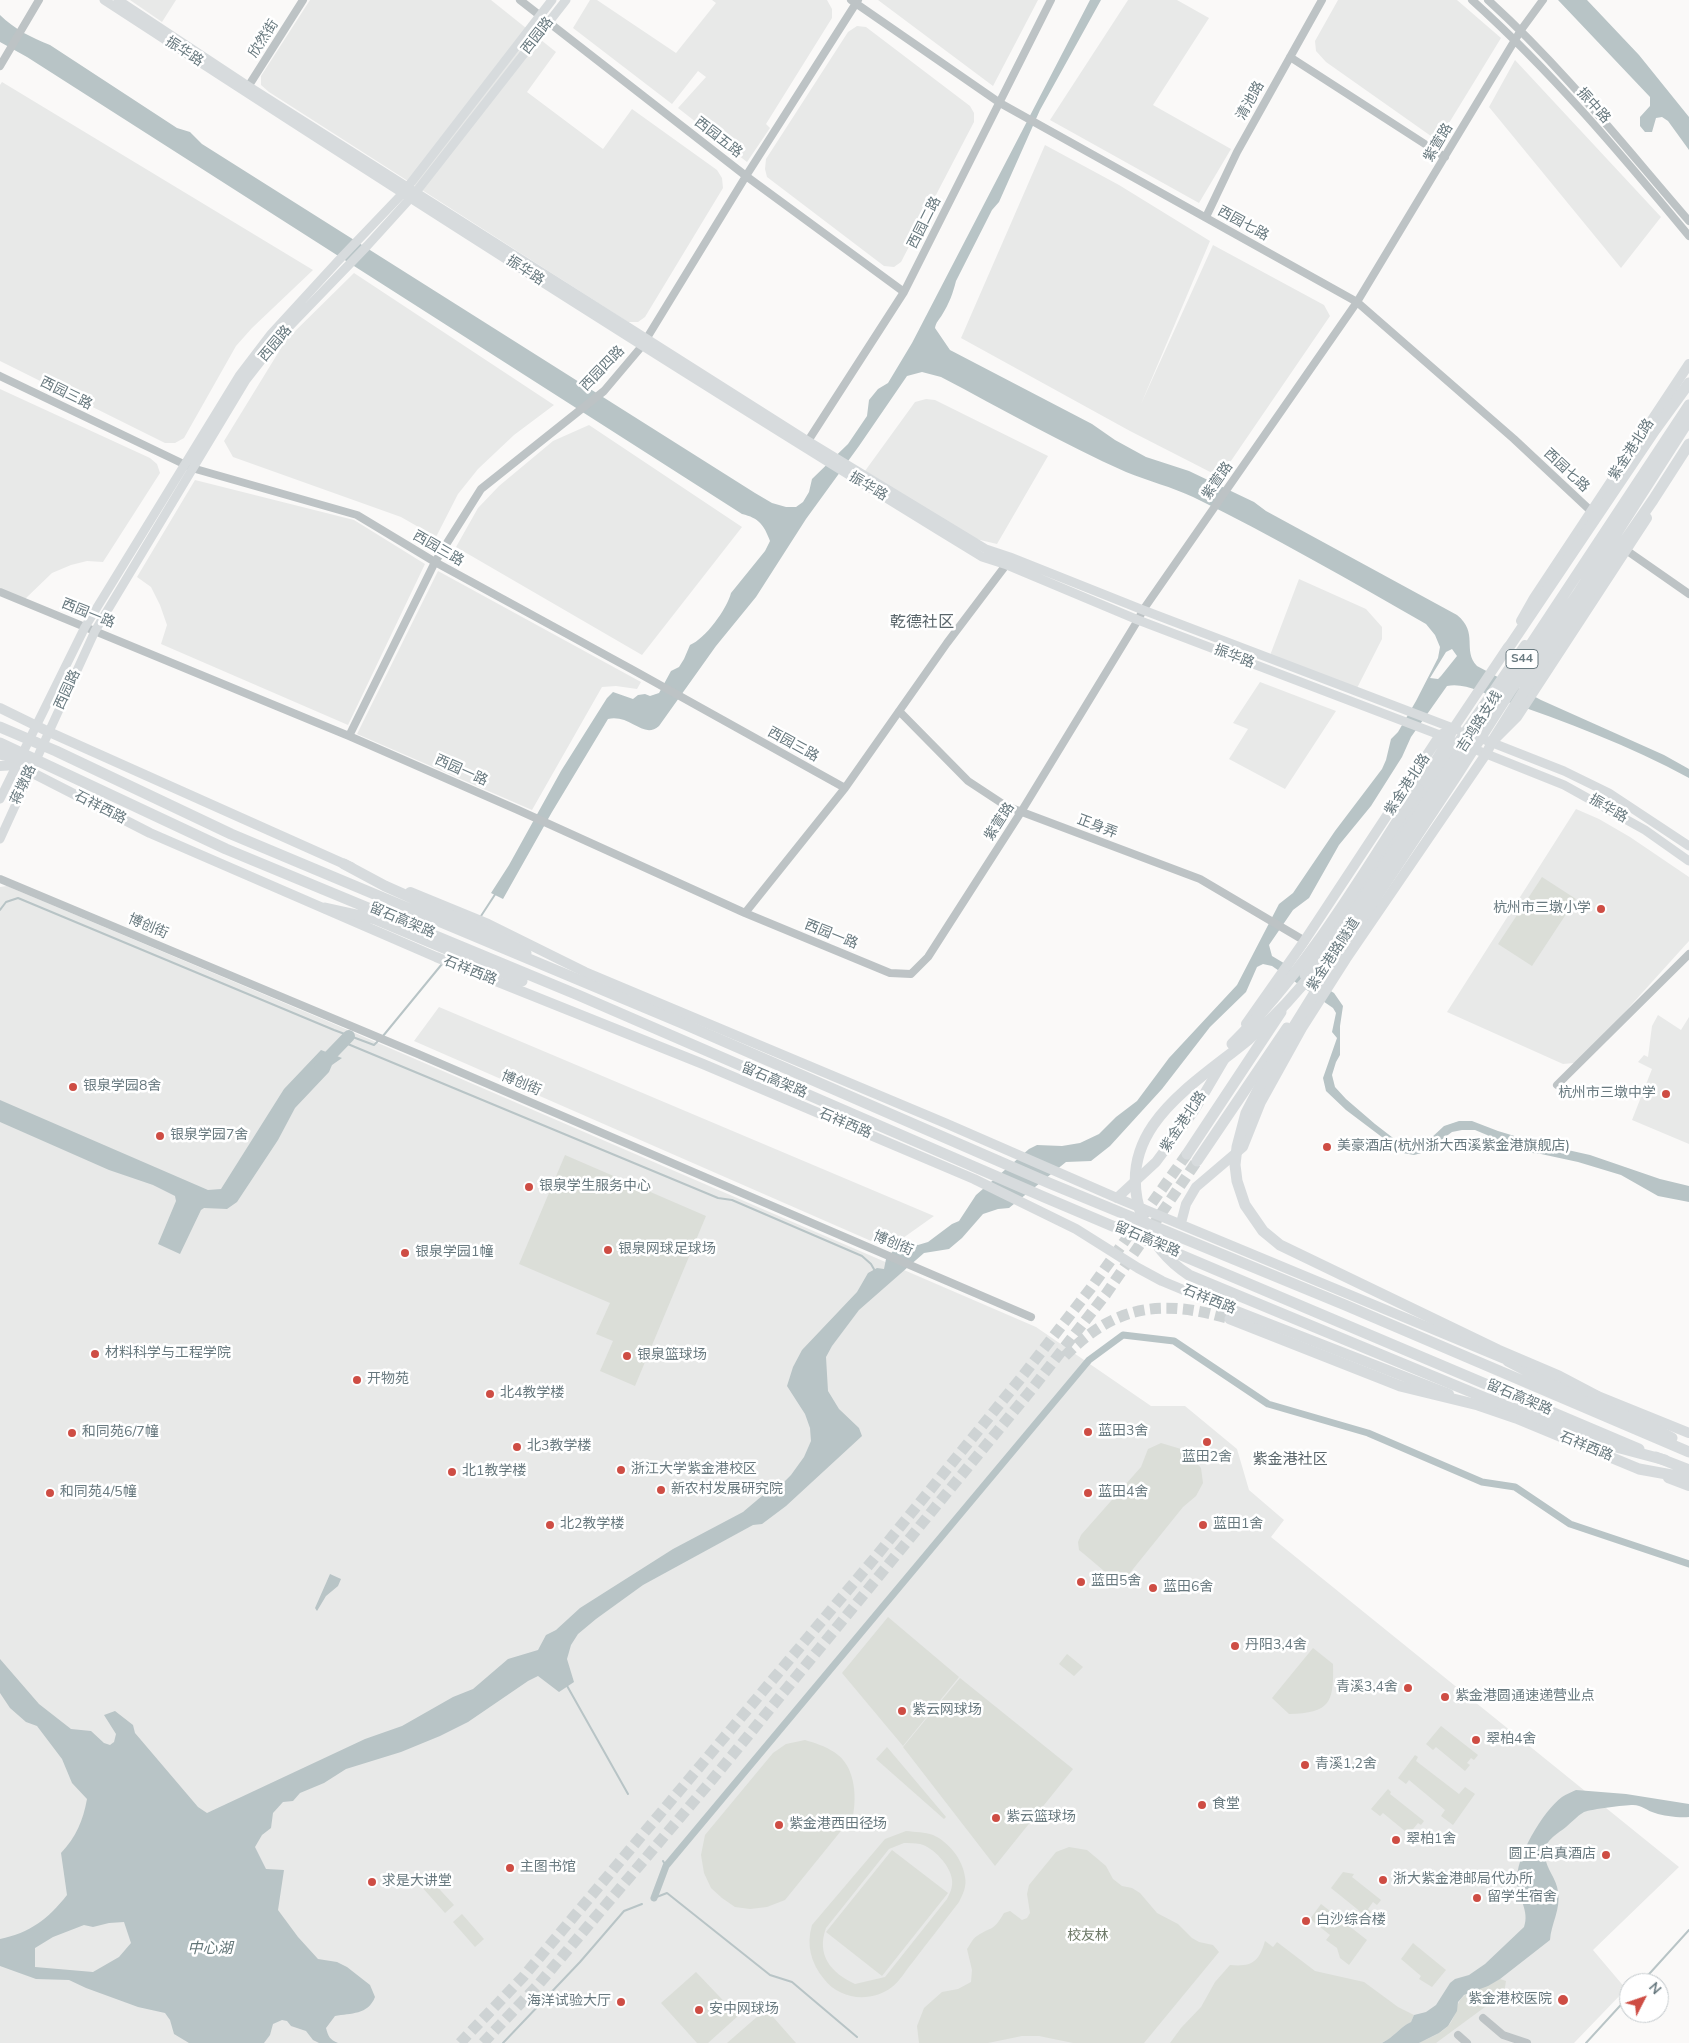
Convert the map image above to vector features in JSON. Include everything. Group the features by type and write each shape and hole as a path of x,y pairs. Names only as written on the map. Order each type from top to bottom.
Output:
{"highway":[{"path":"1509,656 1532,613 1689,383"},
{"name":"吉鸿路支线","path":"1358,916 1689,405"},
{"name":"吉鸿路支线","path":"1358,916 1457,775 1510,690 1576,595 1689,420"},
{"path":"1492,742 1554,642 1642,516 1689,444"},
{"path":"0,719 56,751"},
{"name":"留石高架路","path":"0,727 56,751 232,834 482,930 561,974 684,1024 1049,1183 1345,1305 1689,1452"},
{"name":"留石高架路","path":"0,743 226,849 446,944 462,956 550,983 1044,1197 1689,1470"},
{"path":"0,753 17,765"},
{"path":"0,753 49,765"},
{"path":"1418,789 1324,934 1294,976 1264,1013 1167,1107 1152,1125 1141,1148 1135,1176 1137,1200 1146,1227 1161,1252 1182,1270 1208,1284 1483,1402 1620,1448 1665,1460"},
{"name":"紫金港路隧道","path":"1187,1154 1401,830"},
{"name":"紫金港路隧道","path":"1197,1161 1412,837"},
{"path":"344,864 463,922"},
{"path":"325,908 375,919 446,944"},
{"path":"1192,1084 1248,1040 1284,1006 1358,916"},
{"path":"1358,916 1275,1057 1246,1113 1237,1147 1235,1165 1237,1181 1245,1206 1263,1231 1280,1245 1466,1334 1559,1376 1597,1396"},
{"path":"1230,1319 1400,1386 1483,1402"},
{"path":"1508,1360 1556,1386 1650,1426 1689,1447"},
{"name":"石祥西路","path":"1483,1402 1639,1469"},
{"path":"1639,1469 1689,1478"}],"main road":[{"name":"振华路","path":"104,0 806,444 856,475 986,549 1138,620 1400,721 1427,731 1450,736"},
{"name":"振华路","path":"118,0 246,89"},
{"name":"西园路","path":"49,732 95,631 239,376 271,334 338,260 410,192 552,0"},
{"name":"西园路","path":"38,726 85,627 188,466 246,380 282,334 367,246 566,0"},
{"name":"紫金港北路","path":"1450,736 1464,733 1486,700 1509,656 1534,598 1689,364"},
{"name":"紫金港北路","path":"1117,1198 1156,1162 1194,1112 1250,1019 1475,698 1509,656 1546,620 1689,399"},
{"path":"1472,748 1502,709 1689,424"},
{"path":"1181,1223 1186,1204 1196,1187 1243,1147 1261,1102 1302,1028 1486,754 1492,742 1517,717 1542,675 1689,452"},
{"name":"振华路","path":"1009,561 1433,721 1450,736 1472,748 1580,793 1644,830 1689,861"},
{"path":"0,708 49,732 344,864"},
{"name":"蒋墩路","path":"0,799 38,726"},
{"name":"蒋墩路","path":"0,839 49,732"},
{"name":"振华路","path":"1464,733 1492,742 1609,793 1689,846"},
{"name":"紫金港北路","path":"1401,830 1450,736"},
{"path":"1418,789 1450,736"},
{"name":"紫金港路隧道","path":"1412,837 1472,748"},
{"path":"0,766 17,765"},
{"name":"石祥西路","path":"17,765 150,833 436,957 462,956 703,1064 974,1179 1076,1229 1138,1268 1171,1285 1483,1402"},
{"path":"1412,837 1444,816"},
{"path":"463,922 1117,1198 1689,1433"},
{"name":"石祥西路","path":"1639,1469 1689,1486"}],"street":[{"path":"0,66 39,0"},
{"name":"欣然街","path":"246,89 304,0"},
{"name":"西园五路","path":"520,0 746,176 904,292"},
{"name":"西园二路","path":"806,444 904,292 1051,0"},
{"name":"清池路","path":"1206,217 1237,152 1322,0"},
{"name":"振中路","path":"1472,0 1515,41 1582,112 1689,236"},
{"name":"振中路","path":"1488,0 1521,30 1557,68 1689,221"},
{"name":"紫萱路","path":"911,974 928,957 1021,812 1143,610 1357,302 1521,30 1543,0"},
{"name":"西园七路","path":"855,1 1014,112 1357,302 1514,439 1592,512"},
{"name":"西园四路","path":"350,736 435,562 481,489 604,391 644,342 855,1"},
{"path":"1290,58 1445,157"},
{"name":"西园三路","path":"0,376 188,466 358,515 435,562 845,788"},
{"path":"1626,550 1689,594"},
{"path":"744,913 845,788 947,643 1009,561"},
{"name":"西园一路","path":"0,592 350,736 563,830 744,913 890,973 911,974"},
{"name":"正身弄","path":"899,711 968,782 999,801 1021,812 1200,879 1305,941"},
{"name":"博创街","path":"0,879 393,1043 1031,1317"},
{"path":"1557,1085 1689,954"},
{"path":"1483,2018 1503,2035 1527,2043"},
{"path":"1458,2035 1467,2043"}],"shaded area":[{"path":"130,0 176,0 162,22"},
{"path":"310,0 491,0 556,52 527,92 603,149 632,109 717,170 722,178 723,188 645,317 638,322 628,322 269,92 261,85 261,76"},
{"path":"590,0 597,0 676,53 716,3 712,0 827,0 832,9 832,18 766,124 770,128 747,162 678,108 706,77 698,71 672,104 573,28"},
{"path":"878,0 1038,0 993,86"},
{"path":"1128,0 1177,0 1209,18 1153,105 1231,149 1199,203 1050,120"},
{"path":"1338,0 1457,0 1501,38 1438,141 1326,62 1316,51 1315,41"},
{"path":"857,26 866,27 970,106 974,113 974,122 901,262 894,267 884,266 767,177 765,169 766,159 848,32"},
{"path":"1515,60 1661,217 1621,268 1489,107"},
{"path":"2,82 313,270 252,328 236,346 184,438 175,443 165,443 0,361 0,85"},
{"path":"1045,145 1119,185 1210,241 1141,404 1213,245 1324,305 1330,316 1220,477 1130,431 961,338"},
{"path":"354,273 554,405 514,435 478,469 458,494 436,537 401,517 233,457 224,441 286,340"},
{"path":"0,389 150,458 157,464 160,473 103,562 87,561 52,573 25,599 0,589"},
{"path":"926,399 935,400 1048,456 997,544 976,539 865,471 915,402"},
{"path":"589,425 742,527 642,655 456,547 478,508 499,486 553,441"},
{"path":"195,480 354,520 425,564 348,725 161,644 167,625 160,605 151,587 137,577"},
{"path":"438,571 641,682 637,689 616,686 602,687 532,810 357,734"},
{"path":"1299,579 1366,609 1382,627 1382,639 1355,692 1269,658"},
{"path":"1260,682 1336,711 1285,789 1229,759 1248,729 1233,723"},
{"name":"杭州市三墩小学","path":"1576,809 1599,819 1630,837 1689,877 1689,941 1586,1055 1574,1063 1563,1064 1447,1012"},
{"name":"浙江大学紫金港校区","path":"7,886 327,1021 1036,1327 1151,1406 1185,1406 1237,1449 1249,1490 1284,1520 1271,1537 1679,1867 1593,1950 1619,1981 1619,1996 1574,2043 0,2043 0,887"},
{"path":"439,1007 934,1216 903,1238 891,1243 878,1244 414,1041"},
{"name":"杭州市三墩中学","path":"1658,1015 1681,1030 1689,1017 1689,1144 1632,1120 1652,1069 1638,1062 1644,1055 1648,1057 1652,1026"}],"green space":[{"path":"1542,877 1576,899 1532,966 1498,944"},
{"name":"银泉网球足球场","path":"565,1155 706,1216 635,1386 600,1371 613,1341 596,1334 610,1303 519,1264"},
{"path":"1161,1443 1181,1449 1193,1459 1201,1468 1203,1483 1196,1496 1183,1507 1125,1579 1110,1576 1079,1550 1078,1542 1081,1535 1141,1467 1148,1449"},
{"name":"紫云网球场","path":"888,1617 959,1677 903,1746 842,1673"},
{"path":"1313,1648 1333,1664 1330,1697 1321,1708 1303,1713 1289,1714 1272,1698"},
{"path":"1067,1654 1083,1667 1074,1676 1059,1664"},
{"name":"紫云篮球场","path":"960,1678 1073,1769 995,1866 903,1747"},
{"path":"1441,1726 1478,1755 1474,1760 1471,1758 1467,1763 1470,1765 1465,1771 1436,1747 1433,1750 1426,1744"},
{"name":"紫金港西田径场","path":"805,1740 831,1750 846,1765 853,1781 855,1799 853,1816 785,1900 767,1907 750,1909 735,1907 711,1888 704,1873 701,1855 705,1835 773,1753 786,1744"},
{"path":"887,1747 946,1817 944,1819 876,1759"},
{"path":"1415,1755 1418,1757 1416,1761 1459,1794 1465,1787 1475,1794 1453,1825 1441,1816 1445,1810 1409,1780 1406,1784 1398,1778"},
{"path":"1388,1789 1391,1792 1390,1794 1424,1821 1421,1825 1418,1823 1413,1829 1415,1831 1411,1836 1383,1813 1380,1816 1371,1809"},
{"path":"906,1831 927,1833 939,1838 950,1847 958,1858 964,1871 965,1887 959,1902 895,1985 875,1995 856,1997 838,1991 824,1979 816,1967 811,1954 810,1932 812,1925 885,1839","holes":["904,1843 925,1846 936,1853 945,1863 951,1875 952,1888 947,1899 885,1977 855,1984 846,1980 833,1969 824,1955 823,1938 826,1928 889,1849"]},
{"name":"校友林","path":"1069,1847 1087,1850 1106,1866 1113,1879 1122,1886 1132,1888 1140,1893 1157,1913 1178,1924 1192,1938 1199,1942 1213,1945 1219,1952 1144,2043 1073,2043 1039,2036 1022,2036 988,2043 919,2043 917,2026 924,2008 942,1992 958,1989 971,1982 972,1970 967,1949 972,1940 995,1926 1004,1913 1010,1911 1022,1920 1027,1918 1030,1913 1027,1894 1029,1885 1056,1852"},
{"path":"892,1850 948,1893 882,1976 826,1932"},
{"path":"1343,1872 1354,1874 1352,1877 1381,1900 1377,1905 1373,1902 1368,1909 1371,1912 1367,1917 1331,1888"},
{"path":"430,1879 454,1905 445,1913 421,1886"},
{"path":"1321,1904 1367,1940 1349,1965 1340,1958 1337,1948 1326,1940 1330,1935 1310,1919"},
{"path":"462,1914 484,1939 475,1947 453,1922"},
{"path":"1265,1941 1273,1947 1277,1942 1315,1971 1364,1982 1398,2007 1414,2015 1411,2022 1382,2043 1170,2043 1201,2007 1215,1982 1230,1965 1244,1965 1254,1962 1260,1954"},
{"path":"1413,1943 1446,1970 1432,1987 1419,1979 1421,1976 1401,1959"},
{"name":"安中网球场","path":"696,1972 738,2016 708,2043 697,2043 661,2003"},
{"path":"1500,1979 1506,1981 1504,1993 1436,2043 1419,2043 1439,2033 1449,2025 1459,2001 1465,1995"},
{"path":"766,2009 796,2043 727,2043"}],"water":[{"name":"中心湖","path":"1090,0 1101,0 1040,110 999,202 992,210 956,281 949,303 935,328 950,350 1092,424 1115,440 1146,457 1189,471 1254,502 1266,511 1457,615 1467,628 1471,654 1477,666 1541,700 1664,755 1689,769 1689,778 1644,755 1573,725 1475,689 1454,685 1447,686 1411,737 1402,757 1371,806 1339,845 1309,898 1293,910 1269,945 1272,956 1334,993 1343,1006 1340,1026 1340,1055 1332,1075 1335,1087 1346,1099 1397,1141 1407,1147 1418,1147 1444,1126 1459,1121 1472,1121 1541,1144 1590,1155 1660,1179 1689,1186 1689,1202 1658,1196 1621,1175 1578,1162 1524,1152 1498,1144 1487,1135 1475,1130 1452,1132 1425,1152 1414,1155 1403,1153 1346,1110 1326,1091 1323,1078 1337,1038 1332,1032 1336,1013 1333,1008 1272,966 1263,964 1257,967 1246,992 1210,1027 1162,1089 1110,1146 1091,1161 1066,1162 1009,1208 983,1214 962,1238 949,1249 924,1253 859,1310 826,1357 828,1391 839,1409 859,1428 862,1436 786,1506 762,1524 753,1525 643,1585 596,1619 578,1634 571,1645 567,1659 574,1682 559,1692 538,1676 468,1722 401,1752 346,1769 324,1783 300,1793 293,1801 283,1802 273,1813 271,1828 262,1835 255,1847 266,1869 284,1870 278,1910 298,1937 318,1959 337,1962 347,1967 370,1985 375,1997 372,2003 363,2010 335,2016 326,2028 333,2041 338,2043 319,2043 313,2040 306,2031 291,2026 287,2021 282,2020 273,2024 270,2035 264,2043 189,2043 174,2034 170,2020 165,2013 138,2007 69,1980 36,1979 0,1966 0,1939 20,1933 38,1924 67,1895 61,1853 71,1841 78,1828 87,1799 72,1783 62,1759 37,1726 26,1722 10,1708 0,1693 0,1659 39,1704 71,1729 91,1731 104,1743 110,1745 114,1742 116,1734 104,1715 115,1711 133,1725 135,1733 198,1807 207,1813 365,1739 402,1726 453,1697 473,1689 508,1659 538,1650 546,1635 556,1630 580,1608 673,1549 743,1512 769,1490 779,1487 791,1475 804,1457 811,1441 810,1428 805,1414 787,1386 793,1367 802,1350 857,1292 868,1273 877,1268 884,1269 886,1259 901,1242 918,1245 928,1242 959,1221 976,1195 1029,1149 1037,1145 1062,1146 1080,1143 1099,1134 1116,1117 1137,1101 1169,1058 1237,985 1279,904 1293,893 1335,831 1382,769 1391,739 1398,732 1416,701 1438,658 1440,647 1435,635 1426,624 1223,512 1185,493 1126,472 1102,461 941,377 922,372 907,376 806,519 756,597 716,646 659,726 653,730 648,730 616,718 608,719 552,812 503,899 491,893 509,865 561,771 607,698 613,692 633,699 638,695 645,694 650,696 659,693 671,671 679,667 690,645 702,637 715,623 729,600 731,593 765,551 770,541 765,531 757,520 742,514 27,57 0,42 0,15 17,29 50,45 177,128 190,132 202,144 772,503 786,507 796,507 803,502 809,492 812,479 848,444 867,416 869,400 878,389 888,383 912,343","holes":["1452,649 1457,656 1438,679 1430,678 1446,652","124,1922 131,1943 119,1957 93,1972 35,1967 35,1948 53,1937 84,1925 93,1927"]},
{"path":"1558,0 1587,0 1639,55 1689,117 1689,150 1668,121 1662,117 1656,118 1652,132 1645,132 1640,126 1640,117 1650,106 1650,97"},
{"path":"321,1050 342,1058 332,1065 329,1072 295,1108 278,1140 237,1202 227,1209 204,1208 201,1210 180,1254 158,1244 176,1201 175,1196 153,1185 109,1170 0,1122 0,1100 208,1190 221,1189 284,1089"},
{"path":"330,1574 341,1579 338,1586 326,1596 317,1611 315,1608"},
{"path":"1576,1790 1626,1794 1689,1804 1689,1817 1663,1815 1633,1805 1594,1810 1579,1815 1551,1839 1546,1846 1545,1856 1547,1865 1556,1883 1559,1898 1550,1940 1500,1979 1488,1986 1464,1995 1458,2002 1457,2011 1448,2026 1439,2033 1419,2043 1382,2043 1411,2022 1414,2015 1426,2012 1436,2005 1450,1983 1455,1979 1469,1975 1485,1964 1524,1927 1526,1915 1517,1882 1525,1848 1547,1813 1562,1797"}],"waterway":[{"path":"481,916 496,893"},
{"path":"0,910 6,902 18,898 334,1030 374,1045 380,1039"},
{"path":"383,1036 442,964"},
{"path":"320,1066 349,1036"},
{"path":"343,1042 718,1198 732,1200 862,1256 871,1264 875,1271"},
{"path":"654,1898 666,1866 1089,1360 1123,1335 1174,1341 1268,1404 1368,1433 1482,1482 1515,1487 1570,1524 1689,1564"},
{"path":"566,1684 628,1794"},
{"path":"663,1861 666,1866"},
{"path":"654,1898 667,1893 770,1975 792,1982 857,2037"},
{"path":"503,2043 580,1962 624,1911 642,1904"},
{"path":"1650,1973 1689,1930"},
{"path":"1586,2043 1619,2007"}],"tunnel":[{"path":"460,2043 523,1977 873,1560 1021,1378 1091,1288 1187,1154"},
{"path":"483,2043 538,1985 711,1781 1032,1389 1106,1294 1197,1161"},
{"path":"1065,1356 1103,1325 1141,1310 1161,1308 1183,1309 1230,1319"}],"place":[{"name":"杭州市三墩小学","path":"1601,909"},
{"name":"银泉学园8舍","path":"73,1087"},
{"name":"杭州市三墩中学","path":"1666,1094"},
{"name":"银泉学园7舍","path":"160,1136"},
{"name":"美豪酒店(杭州浙大西溪紫金港旗舰店)","path":"1327,1147"},
{"name":"银泉学生服务中心","path":"529,1187"},
{"name":"银泉网球足球场","path":"608,1250"},
{"name":"银泉学园1幢","path":"405,1253"},
{"name":"材料科学与工程学院","path":"95,1354"},
{"name":"银泉篮球场","path":"627,1356"},
{"name":"开物苑","path":"357,1380"},
{"name":"北4教学楼","path":"490,1394"},
{"name":"蓝田3舍","path":"1088,1432"},
{"name":"和同苑6/7幢","path":"72,1433"},
{"name":"蓝田2舍","path":"1207,1442"},
{"name":"北3教学楼","path":"517,1447"},
{"name":"浙江大学紫金港校区","path":"621,1470"},
{"name":"北1教学楼","path":"452,1472"},
{"name":"新农村发展研究院","path":"661,1490"},
{"name":"和同苑4/5幢","path":"50,1493"},
{"name":"蓝田4舍","path":"1088,1493"},
{"name":"北2教学楼","path":"550,1525"},
{"name":"蓝田1舍","path":"1203,1525"},
{"name":"蓝田5舍","path":"1081,1582"},
{"name":"蓝田6舍","path":"1153,1588"},
{"name":"丹阳3,4舍","path":"1235,1646"},
{"name":"青溪3,4舍","path":"1408,1688"},
{"name":"紫金港圆通速递营业点","path":"1445,1697"},
{"name":"紫云网球场","path":"902,1711"},
{"name":"翠柏4舍","path":"1476,1740"},
{"name":"青溪1,2舍","path":"1305,1765"},
{"name":"食堂","path":"1202,1805"},
{"name":"紫云篮球场","path":"996,1818"},
{"name":"紫金港西田径场","path":"779,1825"},
{"name":"翠柏1舍","path":"1396,1840"},
{"name":"圆正·启真酒店","path":"1606,1855"},
{"name":"主图书馆","path":"510,1868"},
{"name":"浙大紫金港邮局代办所","path":"1383,1880"},
{"name":"求是大讲堂","path":"372,1882"},
{"name":"留学生宿舍","path":"1477,1898"},
{"name":"白沙综合楼","path":"1306,1921"},
{"name":"紫金港校医院","path":"1563,2000"},
{"name":"海洋试验大厅","path":"621,2002"},
{"name":"安中网球场","path":"699,2010"}],"district":[{"name":"乾德社区","path":"922,623"},
{"name":"紫金港社区","path":"1290,1460"}]}
